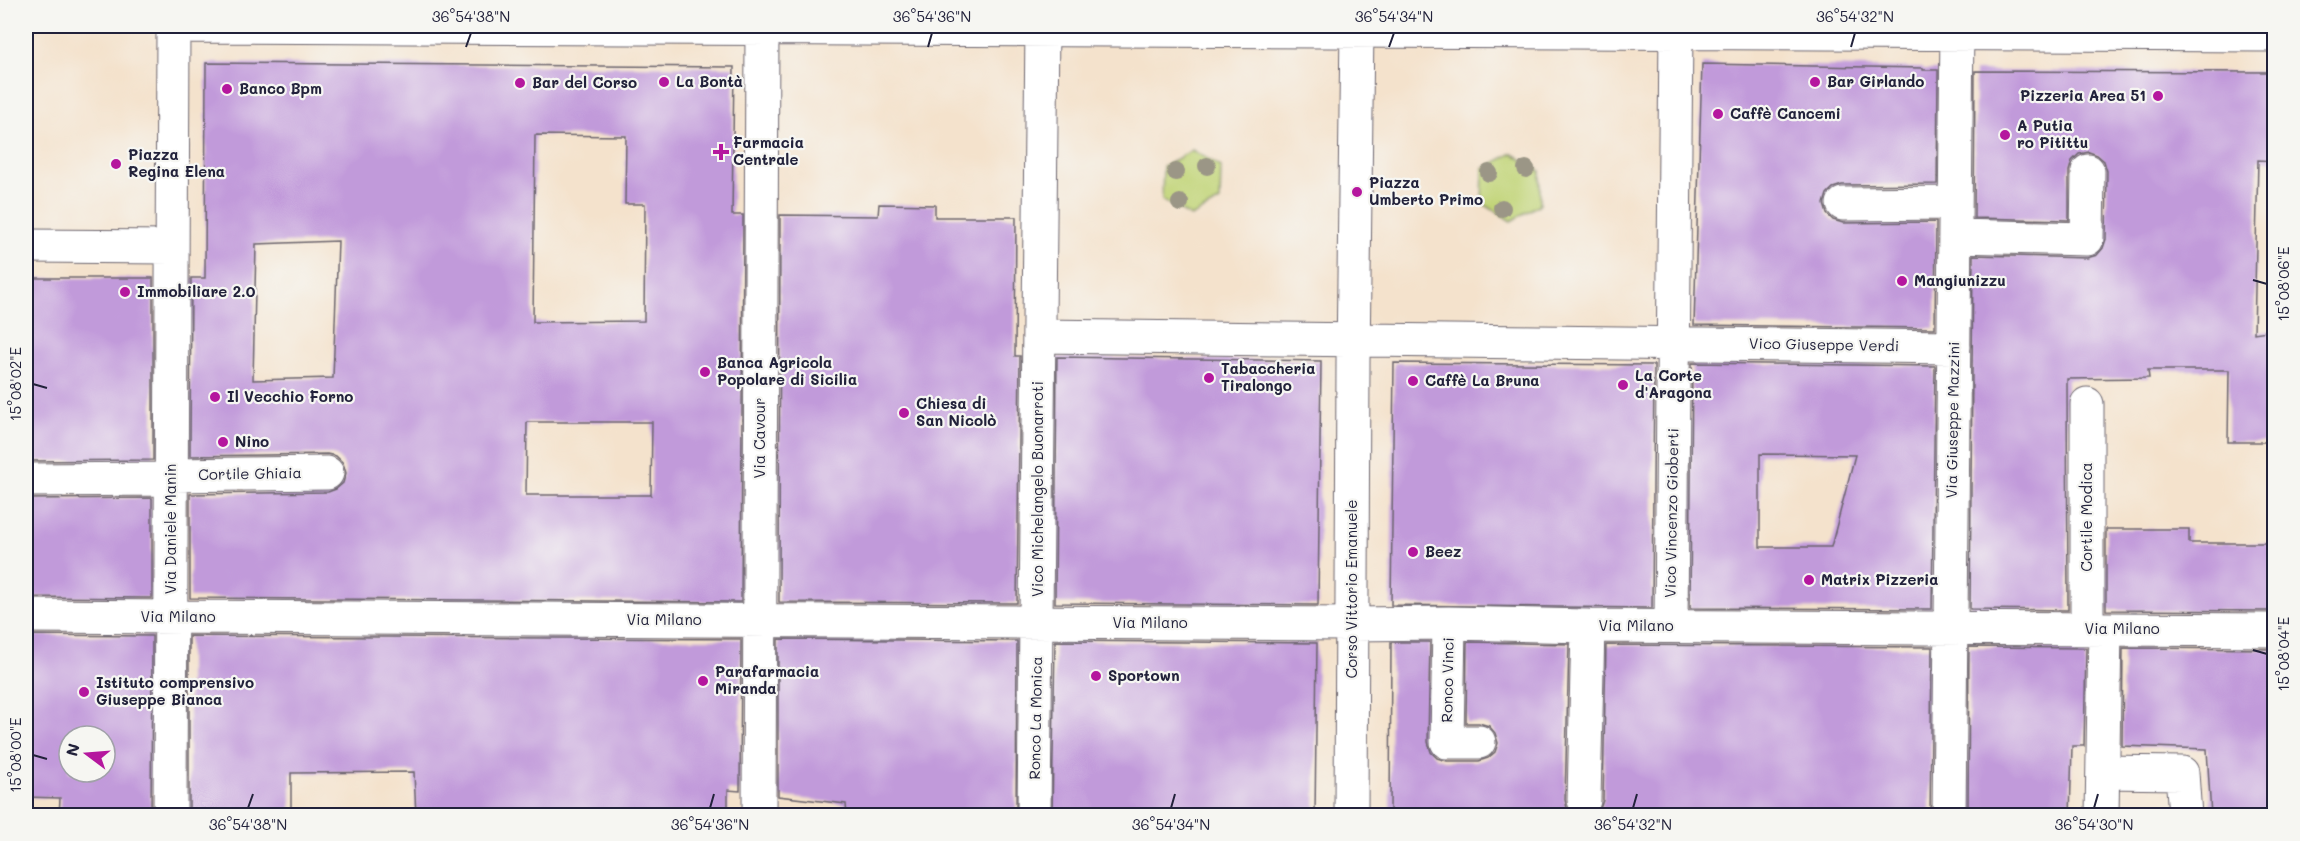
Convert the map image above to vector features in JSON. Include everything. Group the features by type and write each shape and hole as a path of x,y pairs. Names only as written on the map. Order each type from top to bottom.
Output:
{"street":[{"path":"184,26 1957,30 2274,35"},
{"name":"Via Daniele Manin","path":"170,816 172,263 184,26"},
{"name":"Via Cavour","path":"759,816 762,27"},
{"name":"Vico Michelangelo Buonarroti","path":"1035,28 1040,346 1037,622"},
{"name":"Corso Vittorio Emanuele","path":"1351,816 1357,28"},
{"name":"Vico Vincenzo Gioberti","path":"1671,626 1681,350 1684,30"},
{"name":"Via Giuseppe Mazzini","path":"1949,816 1957,30"},
{"path":"1955,236 2087,239 2088,171"},
{"path":"1844,204 1955,203"},
{"path":"26,246 172,263"},
{"name":"Vico Giuseppe Verdi","path":"1040,346 1353,351 1954,347"},
{"name":"Cortile Modica","path":"2087,404 2103,771 2102,816"},
{"name":"Cortile Ghiaia","path":"26,480 327,473"},
{"name":"Via Milano","path":"26,616 1449,623 1588,626 2274,630"},
{"name":"Ronco La Monica","path":"1034,814 1037,622"},
{"name":"Ronco Vinci","path":"1449,623 1447,742 1479,742"},
{"path":"1584,800 1588,626"},
{"path":"2103,771 2182,773 2185,816"}],"green space":[{"path":"1192,150 1221,167 1220,201 1191,217 1162,200 1163,167"},
{"path":"1512,153 1540,171 1540,204 1511,221 1482,203 1483,169"}],"building":[{"path":"206,63 734,67 732,215 743,215 741,602 190,598 190,494 328,492 343,483 346,473 343,463 336,456 327,454 190,456 191,278 205,278","holes":["535,135 626,136 625,204 645,204 644,321 533,322","338,241 333,378 253,380 256,244","527,422 652,422 651,495 526,495"]},
{"path":"1702,64 1938,70 1937,184 1842,185 1833,188 1827,194 1824,204 1827,214 1833,220 1843,223 1936,222 1935,328 1694,325"},
{"path":"1975,71 2274,72 2274,161 2258,160 2254,333 2274,330 2274,442 2228,442 2229,370 2148,370 2149,378 2067,379 2068,610 1970,609 1973,255 2087,258 2097,255 2106,239 2107,171 2104,161 2089,152 2079,154 2072,161 2069,171 2069,220 1974,218"},
{"name":"Chiesa di San Nicolò","path":"879,204 935,205 935,217 1016,217 1015,356 1020,356 1017,603 779,602 780,215 878,216"},
{"path":"26,278 153,278 153,460 26,461"},
{"path":"1057,357 1321,361 1318,605 1055,603"},
{"path":"1394,363 1654,365 1652,608 1391,605"},
{"path":"1692,363 1935,366 1932,609 1690,608","holes":["1760,454 1855,455 1831,547 1760,547"]},
{"path":"152,498 152,598 26,597 26,499"},
{"path":"2106,529 2189,529 2189,543 2274,543 2274,611 2106,610"},
{"name":"Istituto comprensivo Giuseppe Bianca","path":"26,635 152,636 151,816 59,816 60,798 26,797"},
{"path":"189,636 741,639 740,791 728,790 728,816 416,816 414,772 291,773 291,816 189,816"},
{"path":"778,639 1017,641 1016,816 847,816 846,804 778,796"},
{"path":"1055,641 1317,643 1315,816 1213,816 1104,811 1104,816 1052,816"},
{"path":"1391,642 1430,642 1428,742 1431,752 1437,758 1447,761 1479,761 1488,758 1495,752 1498,743 1495,733 1489,726 1466,723 1467,642 1569,644 1565,800 1567,808 1574,816 1390,816"},
{"path":"1606,645 1932,647 1930,816 1594,816 1603,800"},
{"path":"1969,647 2086,648 2084,746 2072,746 2070,816 1968,816"},
{"path":"2123,648 2274,649 2274,816 2211,816 2207,749 2122,746"}],"place":[{"name":"La Bontà","path":"664,82"},
{"name":"Bar Girlando","path":"1815,82"},
{"name":"Bar del Corso","path":"520,83"},
{"name":"Banco Bpm","path":"227,89"},
{"name":"Pizzeria Area 51","path":"2158,96"},
{"name":"Caffè Cancemi","path":"1718,114"},
{"name":"A Putia ro Pitittu","path":"2005,135"},
{"name":"Farmacia Centrale","path":"721,152"},
{"name":"Piazza Regina Elena","path":"116,164"},
{"name":"Piazza Umberto Primo","path":"1357,192"},
{"name":"Mangiunizzu","path":"1902,281"},
{"name":"Immobiliare 2.0","path":"125,292"},
{"name":"Banca Agricola Popolare di Sicilia","path":"705,372"},
{"name":"Tabaccheria Tiralongo","path":"1209,378"},
{"name":"Caffè La Bruna","path":"1413,381"},
{"name":"La Corte d'Aragona","path":"1623,385"},
{"name":"Il Vecchio Forno","path":"215,397"},
{"name":"Chiesa di San Nicolò","path":"904,413"},
{"name":"Nino","path":"223,442"},
{"name":"Beez","path":"1413,552"},
{"name":"Matrix Pizzeria","path":"1809,580"},
{"name":"Sportown","path":"1096,676"},
{"name":"Parafarmacia Miranda","path":"703,681"},
{"name":"Istituto comprensivo Giuseppe Bianca","path":"84,692"}]}
